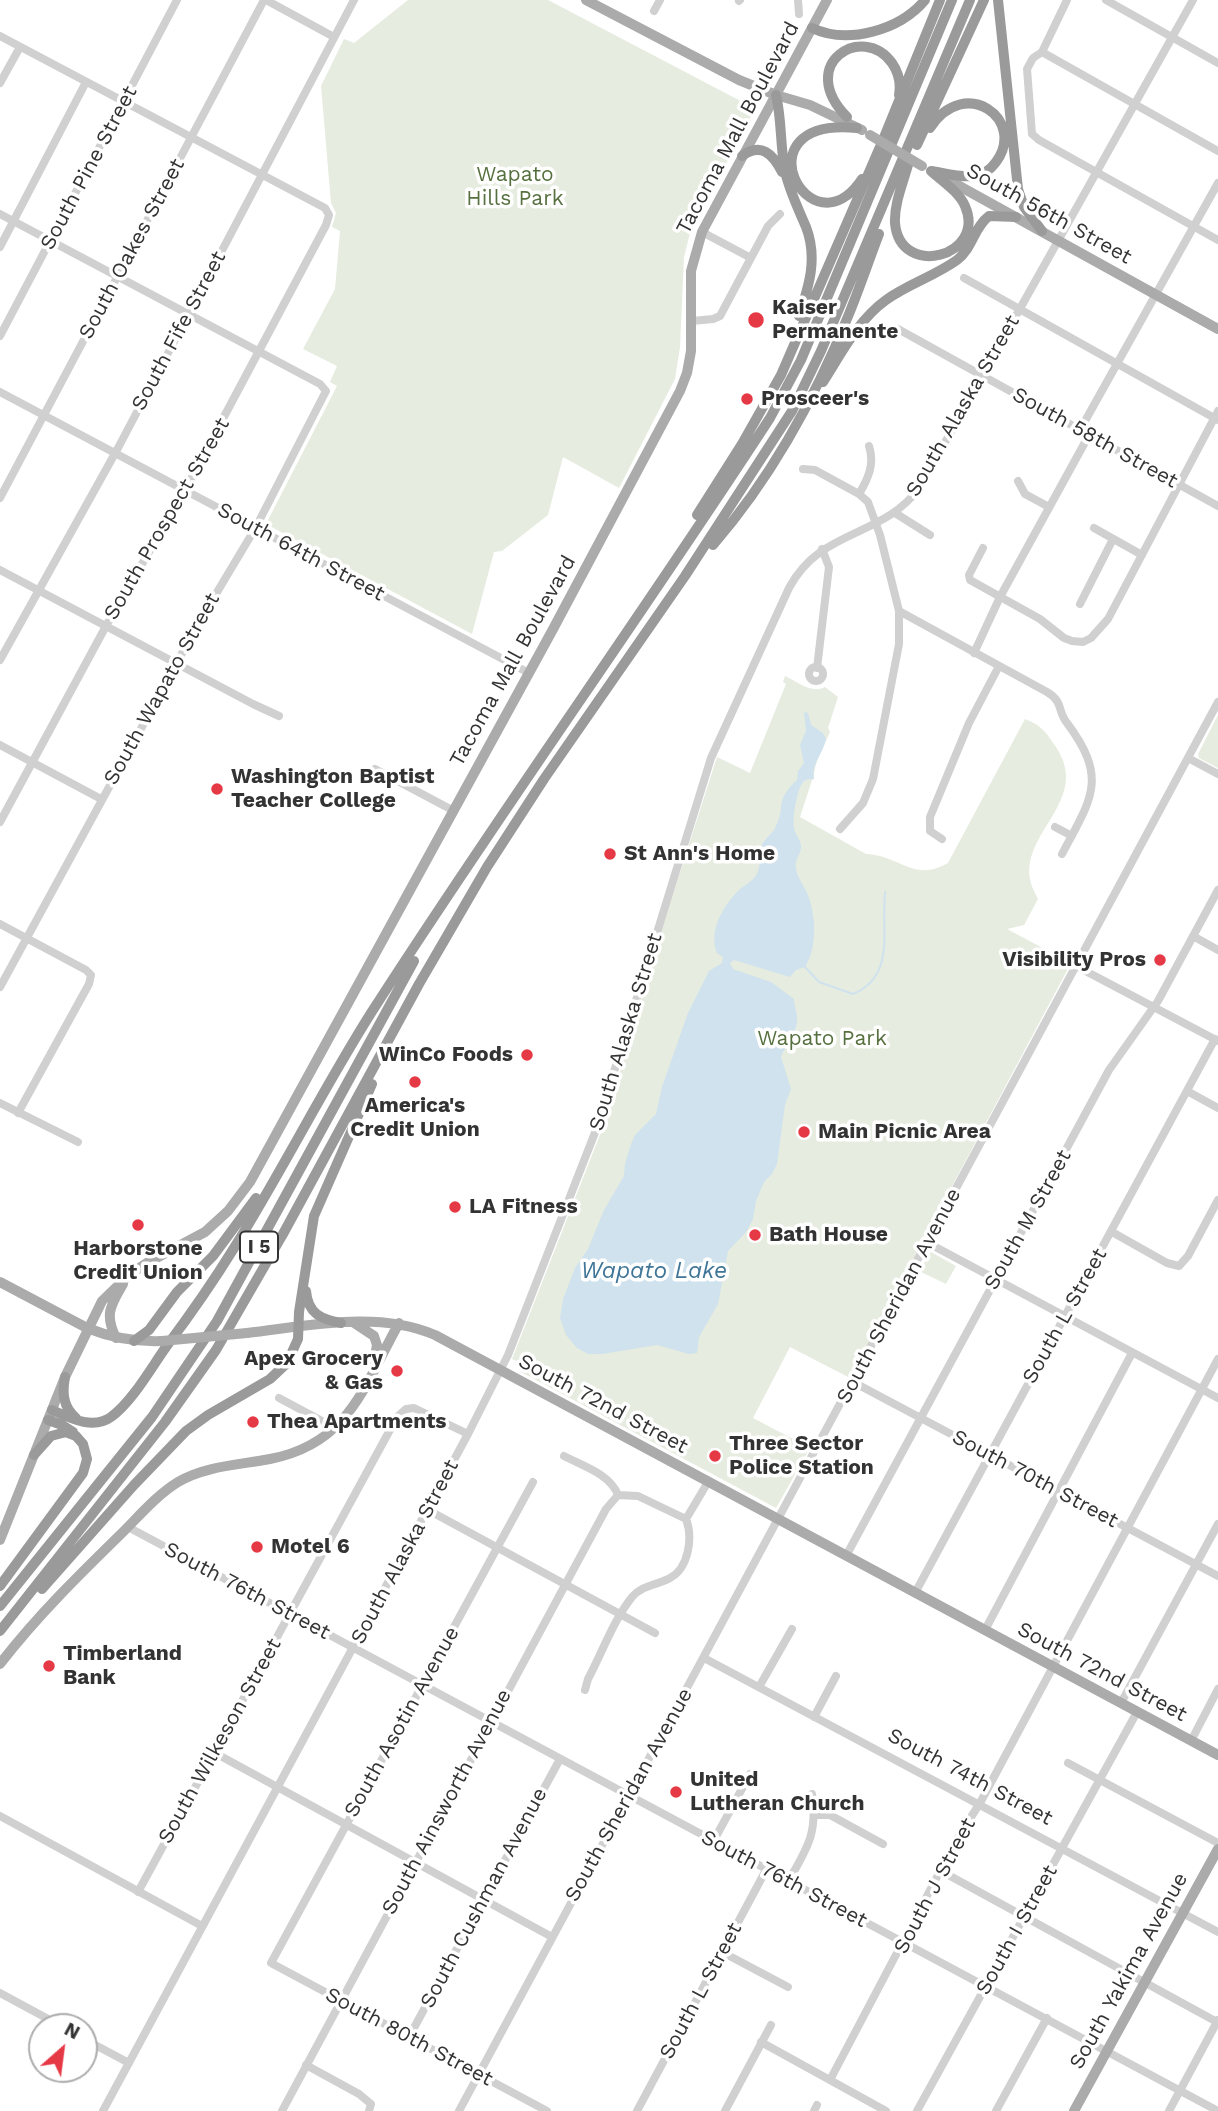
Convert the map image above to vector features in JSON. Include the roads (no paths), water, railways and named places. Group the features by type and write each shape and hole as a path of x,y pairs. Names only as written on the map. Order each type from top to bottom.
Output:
{"highway":[{"path":"812,28 822,33 838,35 874,30 906,17 925,0"},
{"path":"599,670 747,434 792,350 940,0"},
{"name":"I 5","path":"0,1606 152,1417 217,1321 408,971 474,859 599,670 746,456 788,387 952,0"},
{"name":"I 5","path":"0,1633 165,1422 216,1350 277,1245 460,911 521,813 685,576 770,447 806,385 971,0"},
{"path":"800,416 849,314 878,236 984,0"},
{"path":"998,0 1018,189 1024,207 1042,232"},
{"path":"846,117 829,94 827,82 830,68 838,55 847,50 859,46 873,48 891,61 900,83 883,140"},
{"path":"776,95 780,111 785,173 794,200"},
{"path":"956,104 986,107 997,118 1003,129 1004,144 999,159 990,169 972,176 927,168 958,196 965,206 968,219 967,229 960,243 947,253 931,257 920,255 907,247 896,229 897,203 911,160 938,117 956,104"},
{"path":"863,131 840,127 821,129 800,141 793,153 791,167 794,180 801,191 820,201 838,201 856,187 877,153"},
{"path":"742,156 752,150 762,150 778,164 809,238 812,252 811,275 795,327 747,434"},
{"path":"685,576 733,521 860,326 878,306 904,288 957,260 989,216 1016,217"},
{"path":"50,1415 93,1424 106,1420 117,1412 129,1397 220,1270 371,1014 474,859"},
{"path":"0,1633 186,1431 281,1371 298,1339 310,1233 318,1203 403,1013"},
{"path":"134,1341 149,1330 177,1292 219,1248 302,1129"},
{"path":"305,1270 310,1309 319,1317 347,1323"},
{"path":"65,1377 65,1403 71,1413 82,1421"},
{"path":"0,1586 82,1476 87,1459 82,1440 50,1415"},
{"path":"34,1455 47,1439 60,1432 70,1433 82,1440"}],"main road":[{"name":"South 56th Street","path":"586,0 727,75 776,95 810,105 863,131 1218,329"},
{"name":"Tacoma Mall Boulevard","path":"0,1540 65,1377 102,1301 130,1275 162,1254 205,1232 241,1195 257,1171 529,673 680,391 690,356 691,271 702,232 827,0"},
{"name":"South 56th Street","path":"810,105 815,102 846,117 861,125 863,131"},
{"path":"116,1338 109,1312 130,1275"},
{"path":"0,1282 87,1328 134,1341"},
{"name":"South 72nd Street","path":"134,1341 162,1341 347,1323 398,1324 435,1335 1218,1755"},
{"path":"347,1323 374,1335 377,1345 372,1370"},
{"path":"0,1664 62,1591 167,1490 188,1477 210,1469 293,1453 317,1442 335,1428 351,1411 398,1324"},
{"name":"South Yakima Avenue","path":"1074,2111 1218,1849"}],"street":[{"name":"South Pine Street","path":"0,336 177,0"},
{"path":"265,0 334,37"},
{"name":"South Oakes Street","path":"0,498 265,0"},
{"name":"South Fife Street","path":"0,660 116,452 354,0"},
{"path":"654,11 660,0"},
{"path":"798,0 799,14"},
{"path":"1067,0 1042,52 1033,58 1026,72 1031,132 1037,139 1218,240"},
{"path":"1106,0 1218,63"},
{"name":"South Alaska Street","path":"103,2111 428,1510 500,1371 603,1112 711,758 758,650 792,582 822,549 895,513 912,498 924,481 1193,0"},
{"path":"0,36 261,176"},
{"path":"0,83 20,47"},
{"path":"1042,52 1218,151"},
{"path":"0,247 86,82"},
{"name":"South Prospect Street","path":"0,822 106,626 186,490 326,225 329,214 327,210 261,176"},
{"path":"1080,430 1218,183"},
{"path":"0,214 259,352"},
{"path":"692,321 720,316 769,223 780,214"},
{"path":"702,232 751,258"},
{"path":"964,278 1117,364 1217,416 1106,622 1093,637 1083,642 1064,638 1044,622 969,578 983,548"},
{"name":"South 58th Street","path":"898,329 1218,506"},
{"name":"South Wapato Street","path":"0,988 101,799 256,527 326,391 320,384 259,352"},
{"name":"South 64th Street","path":"0,392 529,673"},
{"path":"975,653 1000,597 1089,435"},
{"path":"859,494 868,478 872,460 869,446"},
{"path":"803,469 813,469 859,494 868,502 899,611 897,657 873,779 863,803 839,829"},
{"path":"1018,481 1026,494 1049,507"},
{"path":"895,513 930,535"},
{"path":"1094,528 1142,555"},
{"path":"1080,604 1113,539"},
{"path":"817,668 829,568 822,549"},
{"path":"0,570 279,716"},
{"path":"899,611 1047,692 1059,703 1064,719 1081,742 1092,781 1088,803 1062,854"},
{"path":"942,839 930,831 929,819 974,713 999,666"},
{"name":"South Sheridan Avenue","path":"459,2111 1218,702"},
{"path":"0,745 101,799"},
{"path":"1188,758 1218,774"},
{"path":"375,769 454,811"},
{"path":"1055,827 1072,836"},
{"name":"South M Street","path":"846,1556 1108,1070 1154,1007 1218,890"},
{"path":"0,924 91,975 89,984 18,1113"},
{"path":"1193,936 1218,950"},
{"path":"1076,966 1217,1040"},
{"name":"South L Street","path":"915,1593 1217,1040"},
{"path":"1187,1091 1218,1108"},
{"path":"0,1103 78,1142"},
{"path":"1112,1232 1176,1266 1186,1259 1218,1200"},
{"path":"928,1243 1218,1398"},
{"path":"985,1630 1132,1353"},
{"name":"South J Street","path":"830,2080 957,1839 980,1803 1054,1667 1218,1359"},
{"name":"South 70th Street","path":"853,1382 1218,1576"},
{"path":"279,1398 335,1428"},
{"name":"South Wilkeson Street","path":"138,1892 399,1413 406,1409 422,1411 468,1434"},
{"path":"564,1456 606,1478 615,1487 618,1495 638,1496 686,1519"},
{"name":"South Asotin Avenue","path":"271,1963 533,1482"},
{"path":"585,1690 588,1679 634,1594 668,1579 677,1572 689,1547 690,1533 686,1519 708,1482"},
{"name":"South Ainsworth Avenue","path":"282,2111 606,1509 618,1495"},
{"path":"428,1510 655,1633"},
{"path":"1121,1703 1218,1524"},
{"name":"South 76th Street","path":"128,1527 1218,2111"},
{"path":"759,1687 792,1629"},
{"name":"South 74th Street","path":"704,1658 1218,1932"},
{"path":"814,1717 836,1676"},
{"path":"1191,1741 1218,1689"},
{"name":"South I Street","path":"917,2111 1137,1712"},
{"path":"215,1753 552,1937"},
{"name":"South Cushman Avenue","path":"409,2037 559,1759"},
{"path":"1068,1763 1218,1843"},
{"path":"713,1842 750,1774"},
{"path":"788,1882 811,1837 815,1815 812,1794"},
{"path":"815,1815 830,1815 883,1844"},
{"path":"0,1816 202,1926"},
{"name":"South L Street","path":"637,2111 766,1870"},
{"path":"941,1871 1217,2021 1168,2111"},
{"path":"722,1952 788,1987"},
{"name":"South 80th Street","path":"271,1963 547,2111"},
{"path":"0,1993 36,2013"},
{"path":"996,2111 1047,2018"},
{"path":"724,2111 771,2025"},
{"path":"761,2042 886,2111"},
{"path":"98,2046 129,2063"},
{"path":"306,2065 359,2094 370,2108"}],"water":[{"name":"Wapato Lake","path":"804,712 808,713 811,725 823,733 826,739 814,769 814,779 801,784 794,818 795,831 801,845 796,869 808,894 813,915 812,951 805,967 796,970 790,977 734,960 730,963 733,969 771,982 794,999 796,1026 781,1057 791,1089 785,1105 777,1164 764,1182 756,1201 753,1219 746,1232 728,1251 718,1304 699,1337 697,1353 689,1354 657,1345 588,1354 577,1348 566,1335 560,1318 563,1299 575,1268 588,1249 604,1210 624,1176 625,1164 635,1135 656,1114 662,1087 688,1013 709,971 722,963 723,957 717,953 715,945 716,928 728,903 757,874 762,845 775,828 785,794 797,780 798,771 804,763 800,745 806,731"}],"waterway":[{"path":"805,967 819,982 853,994 867,986 876,976 884,951 885,892"}],"place":[{"name":"Kaiser Permanente","path":"756,320"},
{"name":"Prosceer's","path":"747,399"},
{"name":"Washington Baptist Teacher College","path":"217,789"},
{"name":"St Ann's Home","path":"610,854"},
{"name":"Visibility Pros","path":"1160,960"},
{"name":"WinCo Foods","path":"527,1055"},
{"name":"America's Credit Union","path":"415,1082"},
{"name":"Main Picnic Area","path":"804,1132"},
{"name":"LA Fitness","path":"455,1207"},
{"name":"Harborstone Credit Union","path":"138,1225"},
{"name":"Bath House","path":"755,1235"},
{"name":"Apex Grocery & Gas","path":"397,1371"},
{"name":"Thea Apartments","path":"253,1422"},
{"name":"Three Sector Police Station","path":"715,1456"},
{"name":"Motel 6","path":"257,1547"},
{"name":"Timberland Bank","path":"49,1666"},
{"name":"United Lutheran Church","path":"676,1792"}],"park label":[{"name":"Wapato Hills Park","path":"515,187"},
{"name":"Wapato Park","path":"822,1039"}]}
